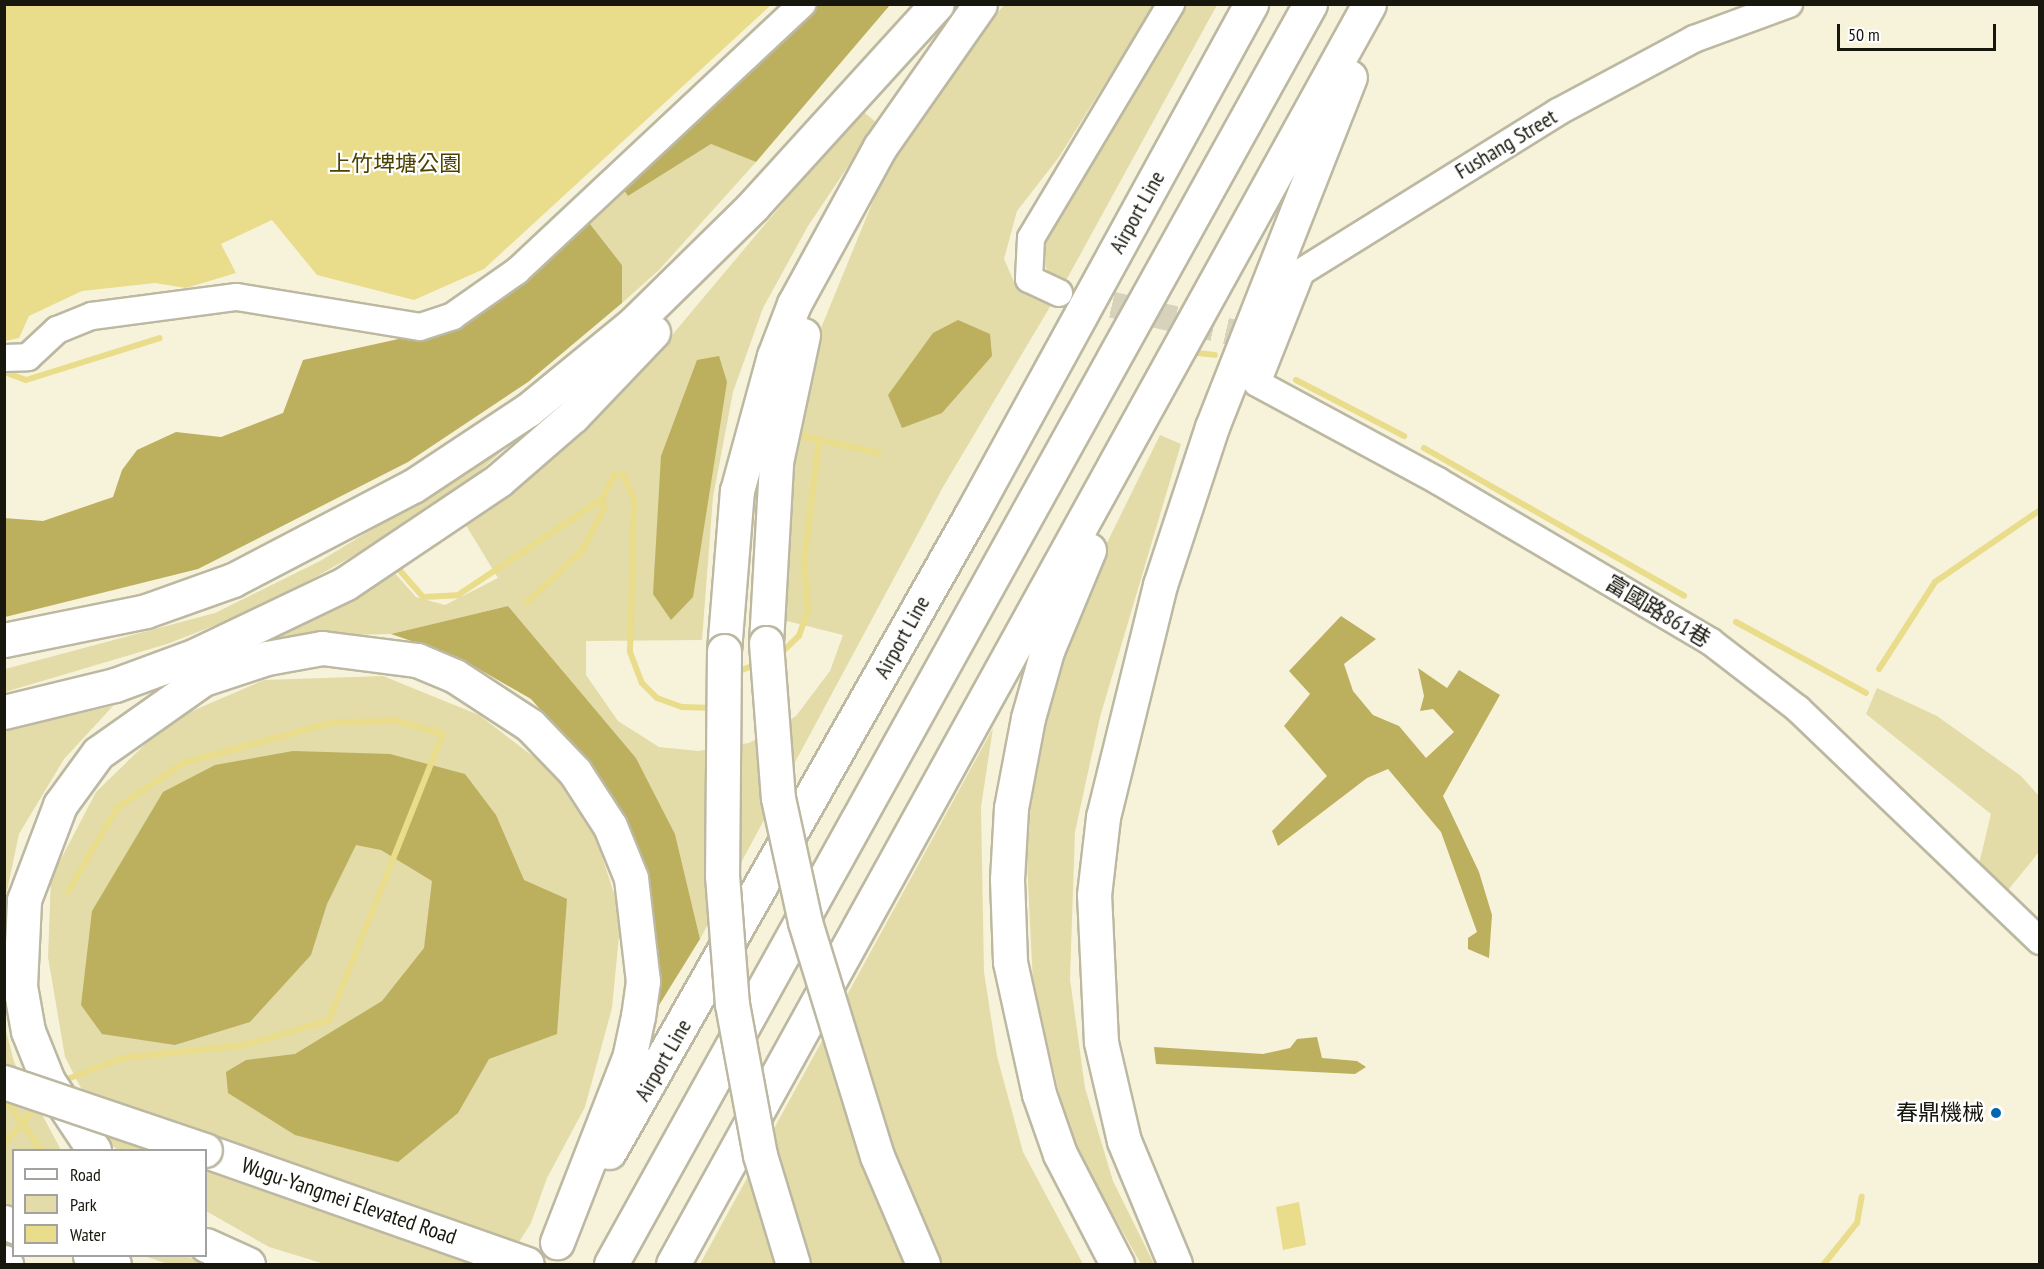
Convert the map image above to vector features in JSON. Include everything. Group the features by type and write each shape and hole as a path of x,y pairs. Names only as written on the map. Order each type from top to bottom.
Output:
{"highway":[{"path":"4,640 147,611 233,580 413,486 528,410 596,357 753,206 937,4"},
{"path":"793,1264 760,1155 732,1004 722,875 724,651 737,492 753,419 794,304 845,208 922,84 980,4"},
{"name":"Airport Line","path":"550,1253 947,557 1251,4"},
{"name":"Airport Line","path":"611,1264 1310,4"},
{"path":"674,1264 1369,4"},
{"path":"1175,1264 1124,1142 1101,1042 1094,895 1122,729 1160,585 1212,427 1381,4"},
{"path":"4,712 115,685 196,655 346,583 429,531 573,416 679,305 753,206"},
{"path":"845,208 792,372 768,542 766,643 778,798 805,922 877,1156 923,1264"},
{"path":"1117,1264 1060,1154 1039,1095 1010,962 1006,879 1011,808 1047,651 1172,362"},
{"path":"93,1149 48,1080 28,1031 20,986 24,900 60,805 98,753 203,680 267,658 322,648 417,660 455,676 530,725 575,772 610,826 631,878 643,981 639,1016 630,1055 550,1253"},
{"name":"Wugu-Yangmei Elevated Road","path":"4,1082 196,1149"},
{"name":"Wugu-Yangmei Elevated Road","path":"207,1153 526,1264"},
{"path":"207,1245 248,1264"},
{"path":"93,1257 114,1264"}],"street":[{"path":"4,358 28,357 57,330 92,316 237,297 420,327 453,316 517,271 802,4"},
{"path":"1059,293 1029,279 1031,238 1171,4"},
{"name":"Fushang Street","path":"1274,342 1301,272 1558,112 1694,39 1789,4"},
{"name":"富國路861巷","path":"1274,342 1257,383 1438,481 1711,642 1798,709 2040,941"}],"green space":[{"path":"1004,5 1154,5 1059,157 1017,211 1004,259 1015,284 1034,298 1044,293 1054,300 943,487 700,939 675,834 636,758 508,606 391,634 348,635 230,654 393,571 416,597 445,605 498,578 464,522 584,426 662,347 861,110 877,123 808,226 763,308 733,392 713,497 702,640 586,641 586,675 618,721 659,747 698,751 749,743 796,716 830,671 843,635 779,619 793,430 819,333 885,172 938,86"},
{"path":"1187,5 1217,5 1063,286 1051,281 1043,259 1045,233"},
{"path":"711,144 756,162 659,270 622,303 622,265 583,215 618,182 628,196"},
{"path":"1160,435 1181,444 1100,717 1075,832 1070,979 1085,1088 1113,1181 1154,1264 1141,1264 1090,1174 1064,1114 1033,983 1027,862 1031,799 1054,678 1102,553"},
{"path":"503,450 442,506 262,607 167,644 5,692 5,669 215,613 320,561"},
{"path":"383,676 479,715 551,770 597,841 621,915 612,1008 585,1107 547,1178 531,1223 505,1264 325,1264 269,1247 207,1212 207,1149 117,1149 109,1143 65,1057 48,957 51,878 96,792 169,721 264,680"},
{"path":"1877,688 1937,716 2021,776 2039,796 2039,852 2008,890 1979,864 1991,814 1866,714"},
{"path":"113,706 64,759 19,834 5,900 5,730"},
{"path":"993,728 981,807 984,972 997,1056 1023,1152 1083,1264 700,1264"},
{"path":"4,1023 14,1062 60,1149 12,1149 12,1206 4,1203"},
{"path":"147,1257 188,1257 204,1264 168,1264"}],"shaded area":[{"path":"810,5 890,5 756,162 711,144 628,196 618,182"},
{"path":"583,215 622,265 622,303 528,382 408,462 198,569 5,617 4,518 43,521 113,497 122,470 137,450 176,432 221,437 283,413 303,360 435,331"},
{"path":"958,320 990,334 992,356 942,413 902,428 888,395 933,333"},
{"path":"719,356 727,382 693,597 671,620 653,594 661,456 697,360"},
{"path":"508,606 636,758 675,834 700,939 656,1010 652,897 627,829 593,769 531,699 458,657 391,634"},
{"path":"1341,616 1376,639 1344,664 1353,691 1373,715 1399,726 1426,758 1454,732 1433,709 1420,711 1424,696 1418,668 1447,688 1459,670 1500,695 1443,796 1479,872 1492,915 1489,958 1468,949 1468,938 1477,932 1441,832 1388,769 1367,778 1278,846 1272,831 1327,776 1284,726 1310,694 1289,671"},
{"path":"293,751 390,754 465,774 496,815 524,880 567,899 557,1034 489,1059 458,1113 398,1162 295,1135 228,1093 226,1072 246,1060 295,1054 382,1001 424,948 432,881 381,850 356,845 327,904 311,955 250,1022 175,1045 102,1034 81,1005 92,911 163,792 215,765"},
{"path":"1317,1037 1322,1058 1357,1061 1366,1067 1355,1074 1156,1064 1154,1047 1263,1054 1290,1048 1297,1039"}],"water":[{"name":"上竹埤塘公園","path":"4,5 771,5 484,269 414,300 317,275 272,220 221,244 236,273 186,288 155,283 82,291 29,316 19,338 5,341"},
{"path":"1299,1202 1306,1245 1283,1250 1276,1207"}],"waterway":[{"path":"4,372 26,380 160,338"},
{"path":"1197,353 1215,355"},
{"path":"1296,380 1404,436"},
{"path":"792,434 879,453"},
{"path":"777,657 799,636 808,610 804,562 819,440"},
{"path":"1424,448 1684,596"},
{"path":"602,499 615,474 623,474 634,500 630,652 642,683 657,698 682,707 714,708"},
{"path":"396,566 423,597 458,595 602,499 604,508 583,550 526,603"},
{"path":"1879,669 1935,582 2040,510"},
{"path":"1736,622 1866,693"},
{"path":"737,672 759,663"},
{"path":"65,1080 122,1058 245,1045 329,1020 443,734 397,721 334,722 183,763 117,808 68,892"},
{"path":"4,1097 40,1149"},
{"path":"4,1144 39,1104"},
{"path":"1824,1264 1857,1223 1862,1196"}],"tunnel":[{"path":"1074,296 1266,340"}],"place":[{"name":"春鼎機械","path":"1996,1113"}]}
